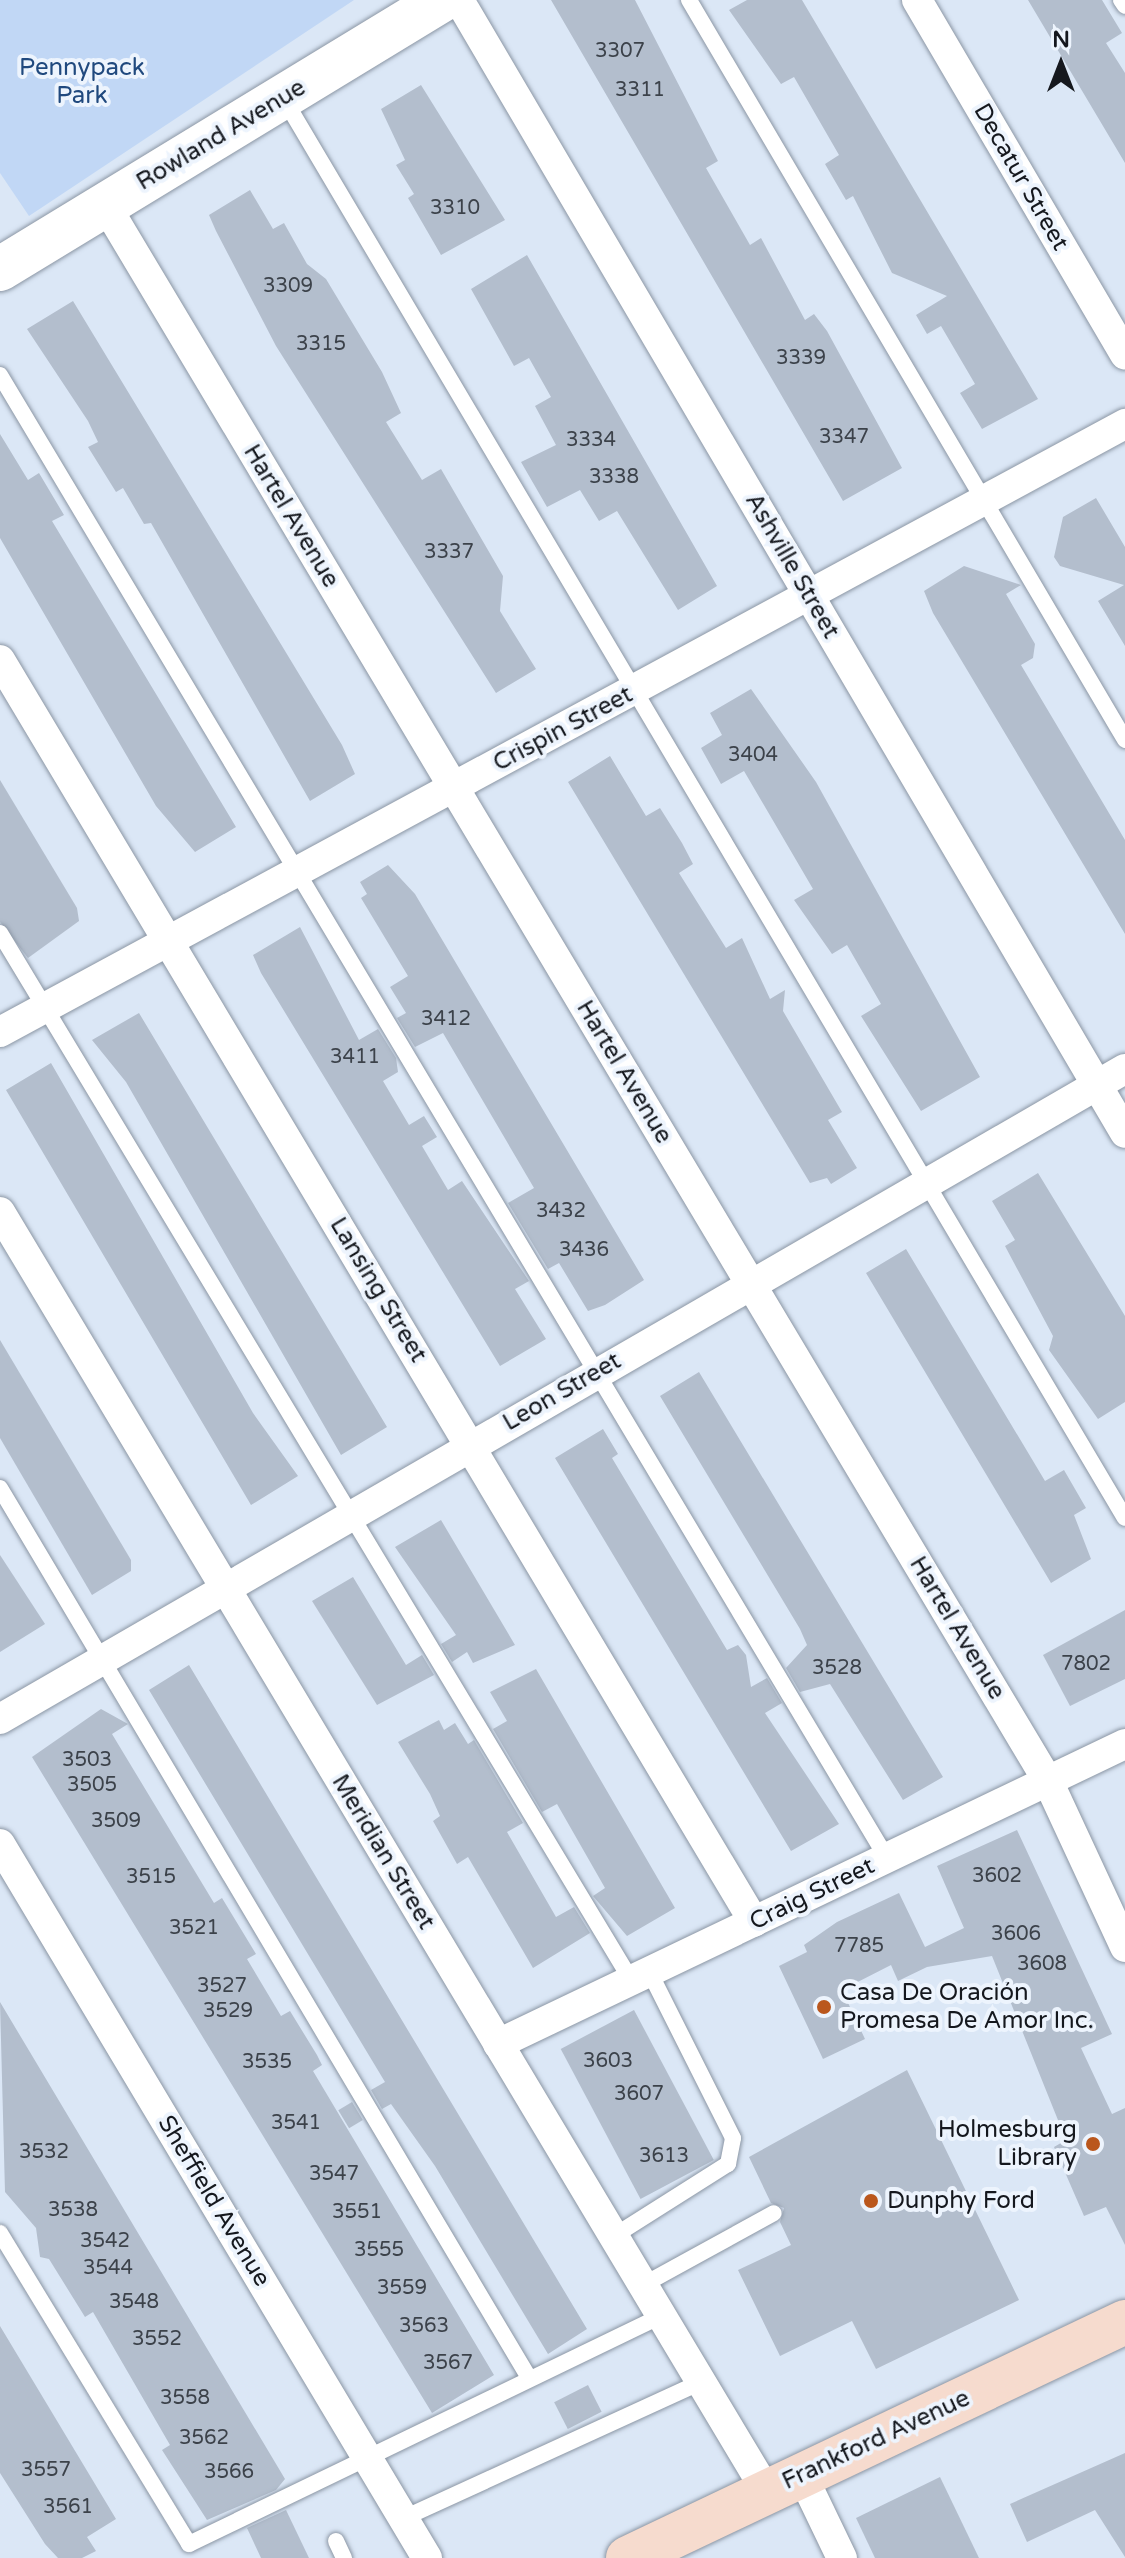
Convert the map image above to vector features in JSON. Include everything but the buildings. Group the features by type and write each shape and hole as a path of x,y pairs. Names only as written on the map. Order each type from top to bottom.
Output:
{"main road":[{"name":"Frankford Avenue","path":"632,2557 1125,2322"}],"street":[{"name":"Rowland Avenue","path":"0,269 442,0"},
{"name":"Ashville Street","path":"459,0 1125,1133"},
{"name":"Decatur Street","path":"917,0 1125,354"},
{"name":"Hartel Avenue","path":"106,206 1048,1781 1125,1947"},
{"name":"Crispin Street","path":"0,1032 1125,424"},
{"name":"Lansing Street","path":"0,660 472,1445 754,1922"},
{"name":"Leon Street","path":"0,1719 344,1515 472,1445 1125,1069"},
{"name":"Meridian Street","path":"0,1212 701,2382 842,2558"},
{"name":"Craig Street","path":"498,2044 1125,1744"},
{"name":"Sheffield Avenue","path":"0,1844 427,2558"}],"lane":[{"path":"689,0 981,502 1125,740"},
{"path":"1121,0 1125,6"},
{"path":"284,97 637,689 923,1183 1125,1518"},
{"path":"0,375 887,1858"},
{"path":"0,933 344,1515 640,1976 733,2138 728,2164 614,2236"},
{"path":"0,1488 529,2378"},
{"path":"643,2285 774,2213"},
{"path":"0,2233 189,2544 366,2455 661,2316"},
{"path":"404,2518 701,2382"},
{"path":"336,2541 344,2558"}],"green space":[{"name":"Pennypack Park","path":"0,0 354,0 29,216 0,173"}],"place":[{"name":"Casa De Oración Promesa De Amor Inc.","path":"824,2007"},
{"name":"Holmesburg Library","path":"1093,2144"},
{"name":"Dunphy Ford","path":"871,2201"}]}
